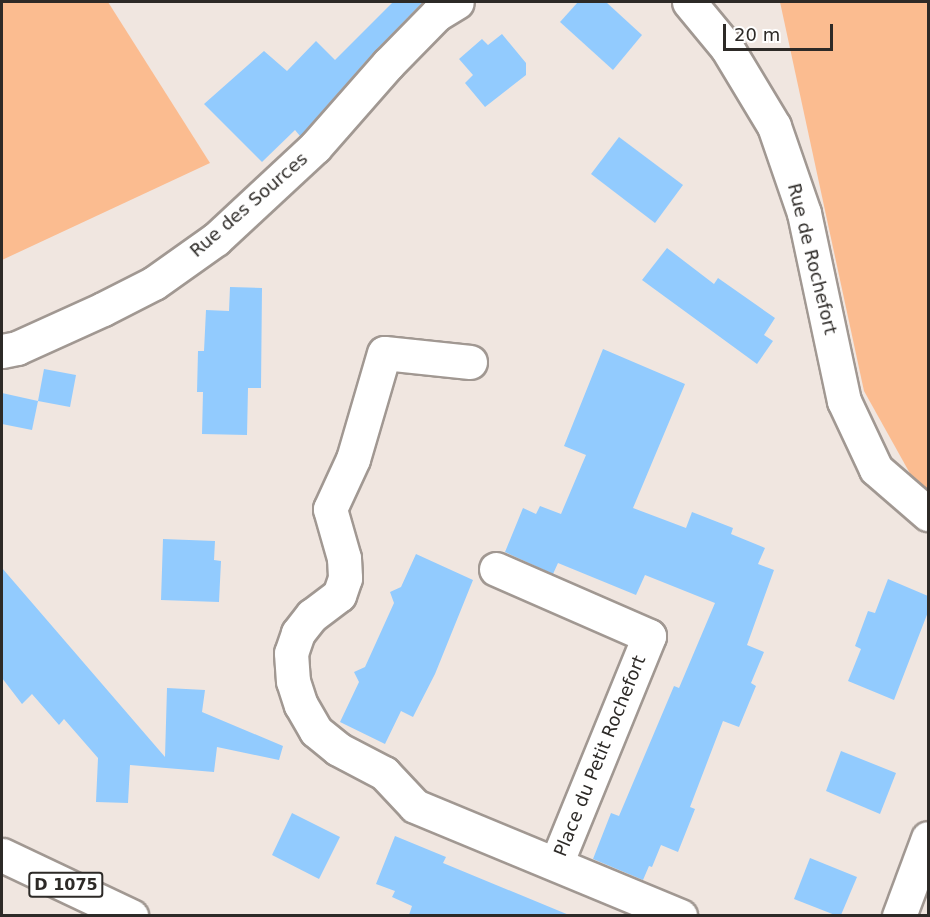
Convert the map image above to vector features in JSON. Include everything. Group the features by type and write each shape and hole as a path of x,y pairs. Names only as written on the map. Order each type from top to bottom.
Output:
{"street":[{"name":"Rue des Sources","path":"7,352 103,309 154,283 216,239 315,147 387,64 437,14 457,2"},
{"name":"Rue de Rochefort","path":"689,2 727,48 774,126 804,213 844,401 876,469 928,514"},
{"name":"Place du Petit Rochefort","path":"470,362 384,352 353,459 330,509 344,558 345,578 339,595 312,615 298,633 291,653 293,681 301,705 316,731 338,749 384,773 415,806 680,915"},
{"name":"Place du Petit Rochefort","path":"496,569 649,636 556,864"},
{"path":"899,915 928,838"},
{"name":"D 1075","path":"2,855 131,915"}],"shaded area":[{"path":"2,2 108,2 210,163 2,260"},
{"path":"780,2 928,2 928,498 922,495 864,391"}],"building":[{"path":"393,2 423,2 374,52 300,136 295,130 262,162 204,104 264,51 287,71 316,41 335,60"},
{"path":"578,2 606,2 642,35 613,70 560,22"},
{"path":"502,34 526,63 526,75 485,107 465,83 473,75 459,59 482,39 488,45"},
{"path":"619,137 683,185 655,223 591,174"},
{"path":"667,248 714,284 718,278 775,318 764,335 773,341 757,364 642,280"},
{"path":"230,287 262,288 261,388 248,388 247,435 202,434 203,392 197,392 198,351 204,351 206,310 229,311"},
{"path":"603,349 685,384 633,508 686,528 692,512 733,528 731,534 765,548 758,564 774,570 747,645 764,652 751,683 756,686 739,727 723,721 690,807 695,809 678,852 661,845 652,867 649,866 643,880 593,859 611,813 619,816 674,686 679,688 715,603 645,575 636,595 558,563 553,574 505,552 523,508 536,514 540,506 561,514 586,455 564,446"},
{"path":"44,369 76,375 70,407 38,401"},
{"path":"2,393 38,401 32,430 2,424"},
{"path":"163,539 215,541 214,560 221,561 219,602 161,600"},
{"path":"416,554 473,580 435,674 413,717 401,711 385,744 340,722 359,682 354,672 365,667 394,603 390,592 401,587"},
{"path":"2,568 165,757 167,688 205,690 202,712 283,746 279,760 217,747 214,772 130,765 128,803 96,802 98,758 64,719 59,725 32,694 22,704 2,678"},
{"path":"888,579 928,596 928,612 894,700 848,681 861,649 855,646 868,611 875,613"},
{"path":"841,751 896,773 880,814 826,791"},
{"path":"292,813 340,837 319,879 272,855"},
{"path":"395,836 446,857 443,863 569,915 409,915 412,906 392,897 395,891 376,884"},
{"path":"810,858 857,877 841,915 835,915 794,899"}]}
